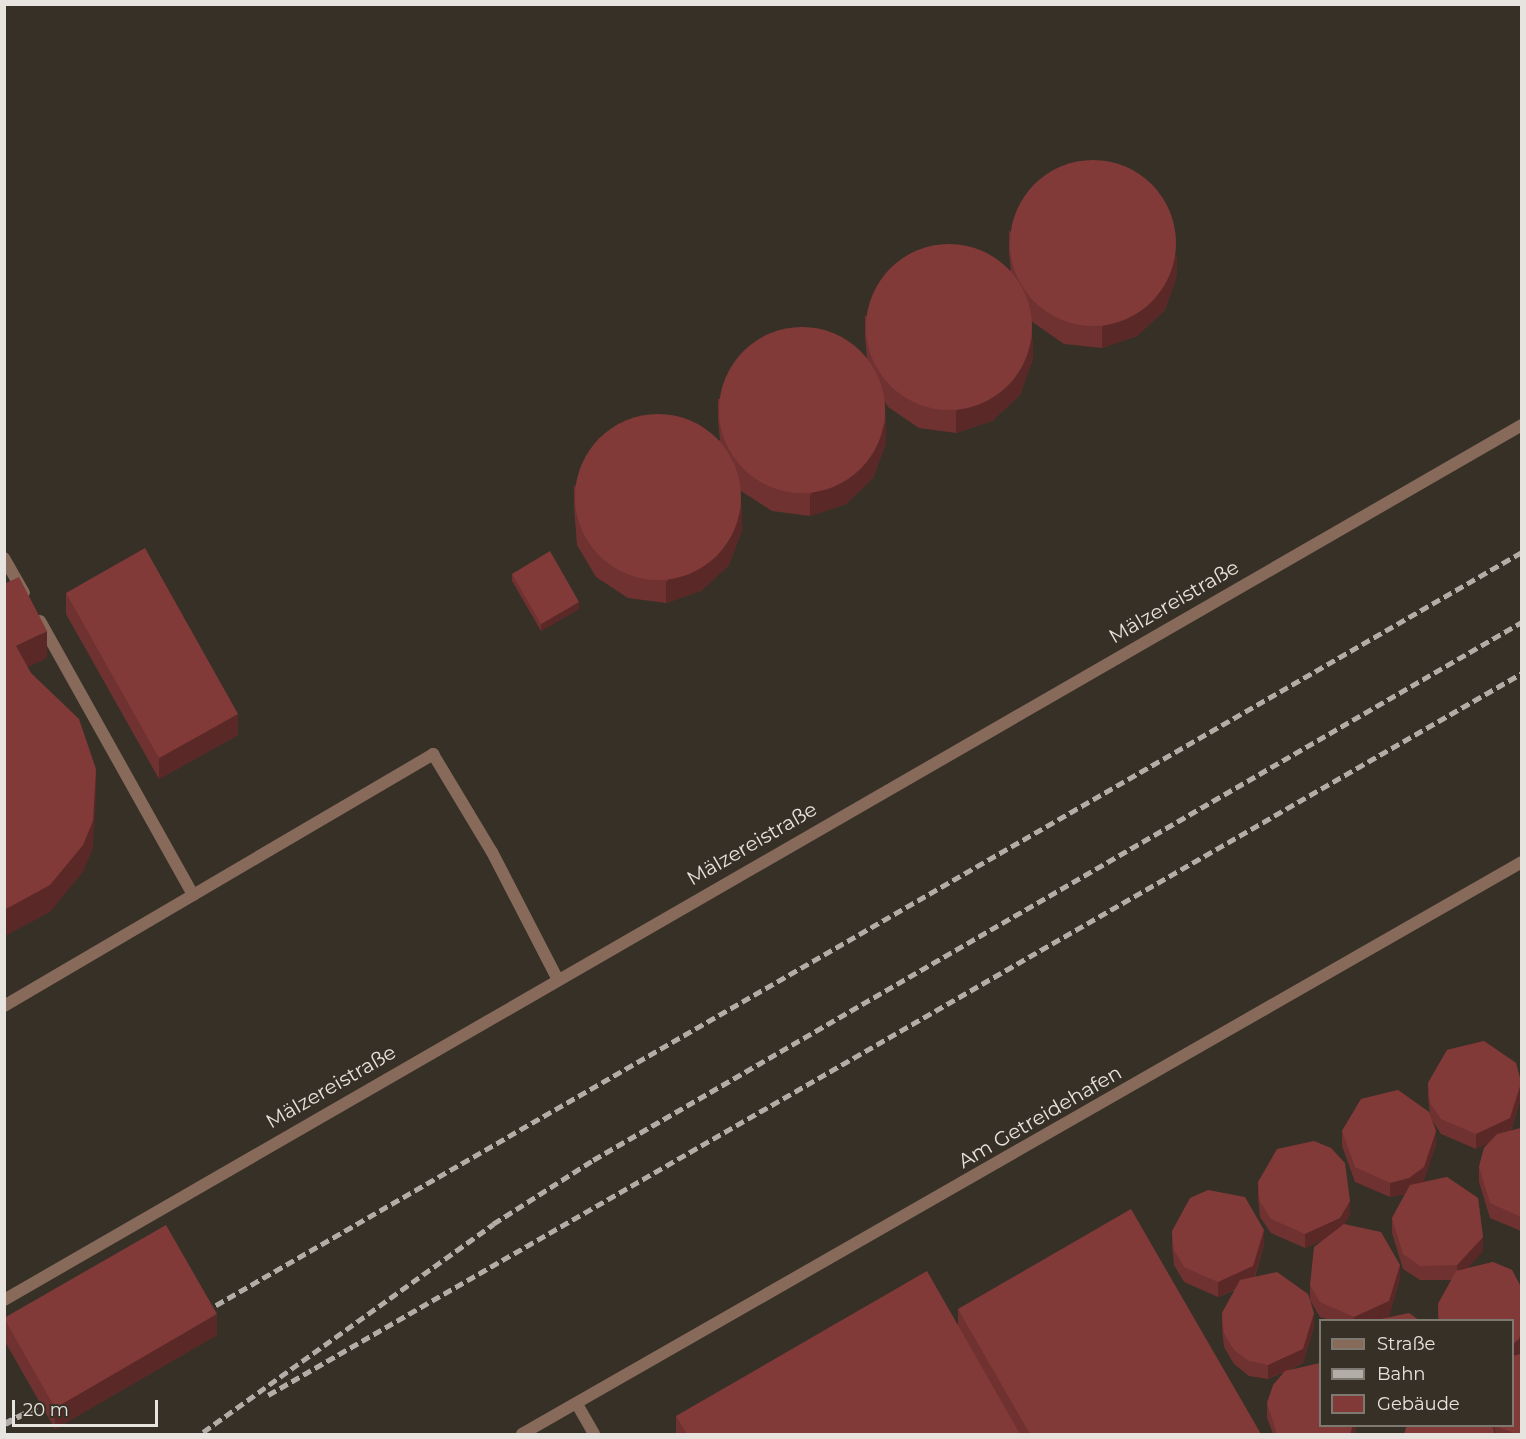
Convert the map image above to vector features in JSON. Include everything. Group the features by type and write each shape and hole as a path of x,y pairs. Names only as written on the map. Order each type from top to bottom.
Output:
{"street":[{"name":"Mälzereistraße","path":"4,1300 557,978 1521,425"},
{"path":"4,558 193,895"},
{"path":"4,1006 434,754 492,852 557,978"},
{"name":"Am Getreidehafen","path":"522,1434 578,1406 1521,862"},
{"path":"578,1406 594,1434"}],"building":[{"path":"1093,160 1109,161 1125,166 1152,184 1170,211 1175,227 1175,259 1170,275 1152,302 1125,320 1109,325 1093,326 1077,325 1061,320 1034,302 1016,275 1011,259 1010,243 1011,227 1016,211 1034,184 1061,166 1077,161"},
{"path":"949,244 965,245 981,250 1008,268 1026,295 1031,311 1031,343 1026,359 1008,386 981,404 965,409 949,410 933,409 917,404 890,386 872,359 867,343 866,327 867,311 872,295 890,268 917,250 933,245"},
{"path":"802,327 818,328 834,333 861,351 879,378 884,394 884,426 879,442 861,469 834,487 818,492 802,493 786,492 770,487 743,469 725,442 720,426 719,410 720,394 725,378 743,351 770,333 786,328"},
{"path":"658,414 674,415 690,420 717,438 735,465 740,481 740,513 735,529 717,556 690,574 674,579 658,580 642,579 626,574 599,556 581,529 576,513 575,497 576,481 581,465 599,438 626,420 642,415"},
{"path":"145,548 238,714 159,758 66,593"},
{"path":"550,551 579,602 541,624 512,574"},
{"path":"19,577 47,631 16,646 31,673 79,719 96,769 93,821 83,845 50,885 4,910 4,584"},
{"path":"1484,1041 1516,1063 1521,1083 1510,1118 1476,1134 1441,1119 1430,1103 1428,1083 1447,1050"},
{"path":"1398,1090 1429,1112 1436,1131 1424,1167 1409,1178 1390,1183 1355,1167 1342,1131 1361,1099"},
{"path":"1521,1128 1521,1217 1490,1203 1479,1167 1484,1148 1497,1134"},
{"path":"1314,1141 1331,1148 1345,1163 1350,1201 1340,1218 1305,1234 1271,1219 1260,1202 1258,1182 1277,1149"},
{"path":"1447,1177 1478,1198 1483,1237 1457,1265 1420,1266 1403,1254 1392,1218 1410,1185"},
{"path":"1208,1190 1245,1197 1264,1230 1253,1266 1218,1282 1184,1267 1174,1250 1172,1231 1190,1198"},
{"path":"1131,1209 1261,1434 1030,1434 958,1309"},
{"path":"1344,1224 1381,1232 1400,1265 1389,1301 1354,1317 1320,1302 1310,1285 1314,1247"},
{"path":"166,1225 217,1314 55,1408 4,1318"},
{"path":"1493,1262 1512,1270 1521,1287 1519,1339 1514,1343 1514,1319 1439,1319 1438,1304 1456,1271"},
{"path":"927,1271 1020,1434 687,1434 676,1416"},
{"path":"1277,1272 1308,1294 1314,1313 1303,1349 1268,1365 1249,1361 1234,1350 1224,1333 1222,1313 1240,1280"},
{"path":"1409,1313 1418,1319 1381,1319"},
{"path":"1521,1354 1521,1434 1499,1427 1514,1427 1514,1356"},
{"path":"1319,1363 1319,1427 1352,1427 1350,1434 1277,1434 1267,1403 1273,1385 1285,1371"},
{"path":"1406,1427 1493,1427 1495,1434 1404,1434"}],"railway":[{"path":"204,1312 1522,552"},
{"path":"203,1432 493,1224 593,1160 1522,622"},
{"path":"268,1395 1522,673"},
{"path":"4,1423 37,1407 4,1425"}]}
